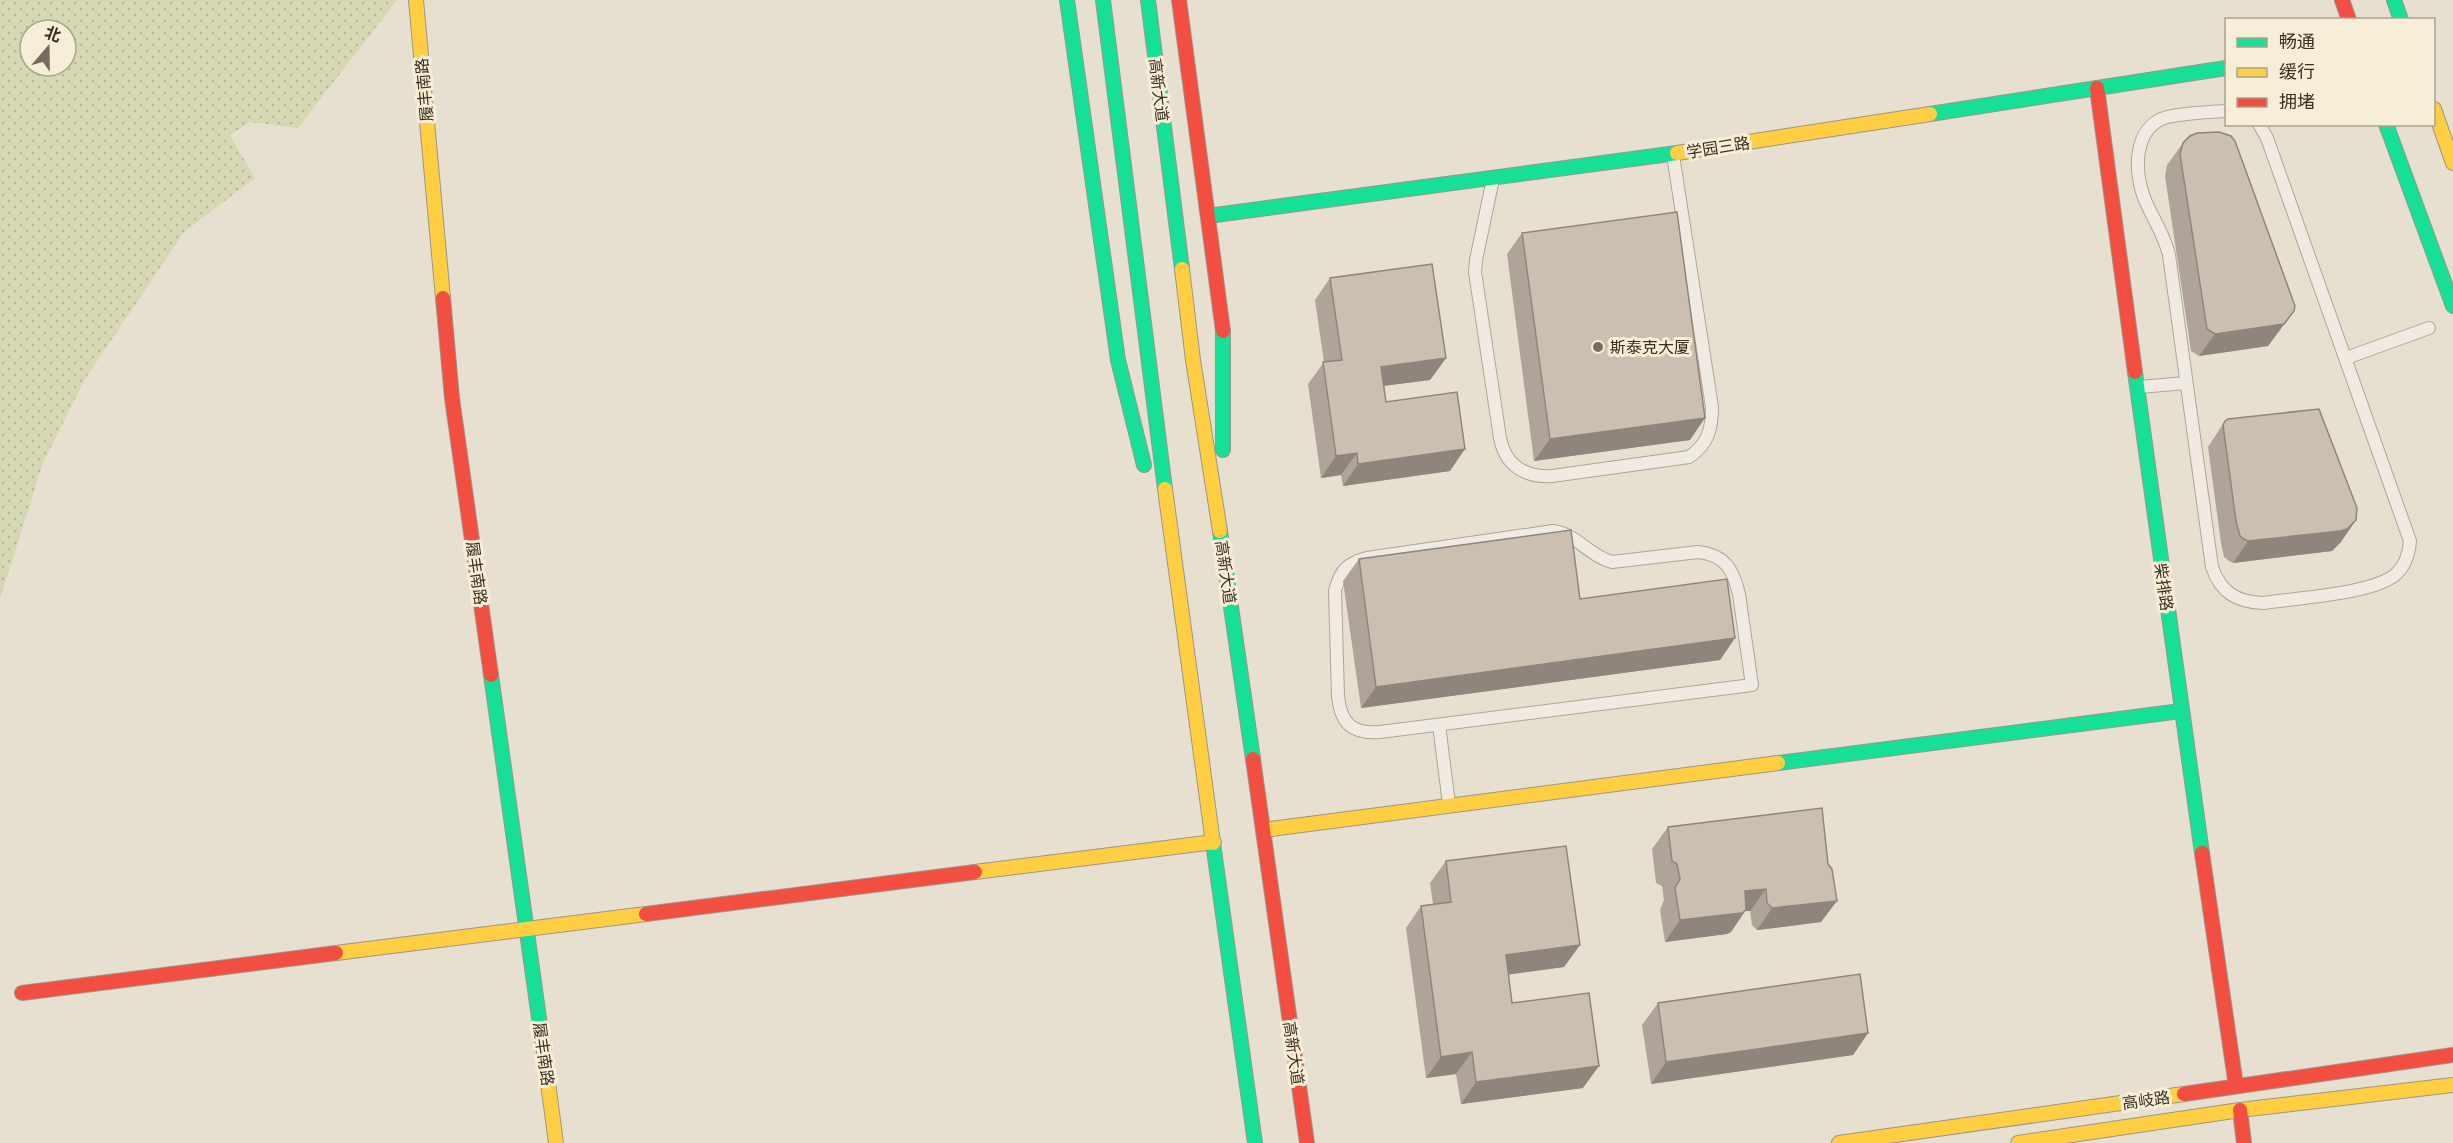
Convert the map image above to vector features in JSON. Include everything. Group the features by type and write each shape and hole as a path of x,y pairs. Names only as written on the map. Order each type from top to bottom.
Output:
{"street":[{"name":"履丰南路","path":"416,0 452,398 556,1143"},
{"path":"1067,0 1119,360 1149,484 1173,551"},
{"path":"1103,0 1173,551 1255,1143"},
{"name":"高新大道","path":"1148,0 1193,360 1222,542 1306,1143"},
{"path":"1179,0 1224,339 1222,542"},
{"path":"2342,0 2348,18"},
{"path":"2394,0 2400,18"},
{"name":"学园三路","path":"1208,216 1673,154 2225,68"},
{"name":"柴排路","path":"2097,88 2181,711 2236,1086"},
{"path":"2435,114 2453,163"},
{"path":"2387,126 2453,306"},
{"path":"1263,830 2181,711"},
{"path":"22,993 1214,842"},
{"name":"高岐路","path":"1839,1143 2453,1055"},
{"name":"高岐路","path":"2019,1143 2240,1110 2453,1085"},
{"path":"2240,1110 2244,1143"}],"lane":[{"path":"2225,111 2167,117 2158,121 2150,128 2139,148 2137,160 2141,188 2161,229 2169,255 2210,555 2216,578 2222,587 2235,598 2244,602 2263,603 2379,585 2398,573 2409,552 2410,541 2267,138 2260,126"},
{"path":"1493,178 1475,272 1502,449 1513,464 1530,475 1541,477 1564,475 1689,457 1704,444 1710,434 1712,406 1673,154"},
{"path":"2346,358 2429,328"},
{"path":"2137,387 2186,383"},
{"path":"1553,531 1564,532 1591,553 1612,562 1698,552 1711,553 1723,560 1736,580 1752,685 1438,725 1366,733 1350,727 1339,710 1335,591 1344,568 1354,561 1553,531"},
{"path":"1438,725 1449,806"}],"green space":[{"path":"0,0 397,0 298,128 250,122 230,135 255,178 184,232 85,379 43,463 0,599"}],"building":[{"path":"2219,132 2231,136 2235,141 2295,306 2284,324 2215,334 2207,329 2180,154 2183,143 2190,136 2197,133"},
{"name":"斯泰克大厦","path":"1677,212 1705,418 1550,439 1522,233"},
{"path":"1432,264 1446,358 1381,367 1386,402 1457,392 1465,449 1358,464 1357,453 1336,456 1323,362 1342,360 1330,278"},
{"path":"2319,409 2357,508 2356,520 2347,529 2340,531 2248,541 2244,539 2240,536 2236,521 2223,425 2225,421"},
{"path":"1571,530 1580,599 1727,579 1735,638 1376,687 1359,559"},
{"path":"1822,808 1828,864 1832,869 1837,901 1772,908 1767,903 1766,889 1745,891 1746,910 1742,913 1680,920 1675,888 1680,879 1677,864 1672,861 1668,827"},
{"path":"1566,846 1580,945 1506,955 1512,1003 1589,993 1599,1066 1476,1082 1472,1052 1441,1057 1421,906 1451,902 1446,861"},
{"path":"1860,974 1868,1033 1666,1062 1658,1003"}],"traffic: fast":[{"path":"1067,0 1118,360 1144,465"},
{"path":"1103,0 1165,489"},
{"path":"1148,0 1182,269"},
{"path":"2394,0 2400,18"},
{"path":"1930,114 2225,68"},
{"path":"2387,126 2453,306"},
{"path":"1208,216 1677,153"},
{"path":"1223,331 1223,450"},
{"path":"2135,372 2202,853"},
{"path":"1220,531 1253,759"},
{"path":"491,675 546,1068"},
{"path":"1778,763 2181,711"},
{"path":"1213,843 1255,1143"}],"traffic: slow":[{"path":"416,0 443,298"},
{"path":"2435,112 2453,163"},
{"path":"1677,153 1930,114"},
{"path":"1182,269 1193,360 1220,531"},
{"path":"1165,489 1213,843"},
{"path":"1263,830 1778,763"},
{"path":"975,872 1214,842"},
{"path":"336,953 646,914"},
{"path":"546,1068 556,1143"},
{"path":"2018,1143 2240,1110 2453,1085"},
{"path":"1839,1143 2184,1094"}],"traffic: jam":[{"path":"1179,0 1223,331"},
{"path":"2342,0 2348,18"},
{"path":"2097,88 2135,372"},
{"path":"443,298 452,398 491,675"},
{"path":"1253,759 1307,1143"},
{"path":"2202,853 2236,1086"},
{"path":"646,914 975,872"},
{"path":"22,993 336,953"},
{"path":"2184,1094 2453,1055"},
{"path":"2240,1110 2244,1143"}],"place":[{"name":"斯泰克大厦","path":"1598,347"}]}
